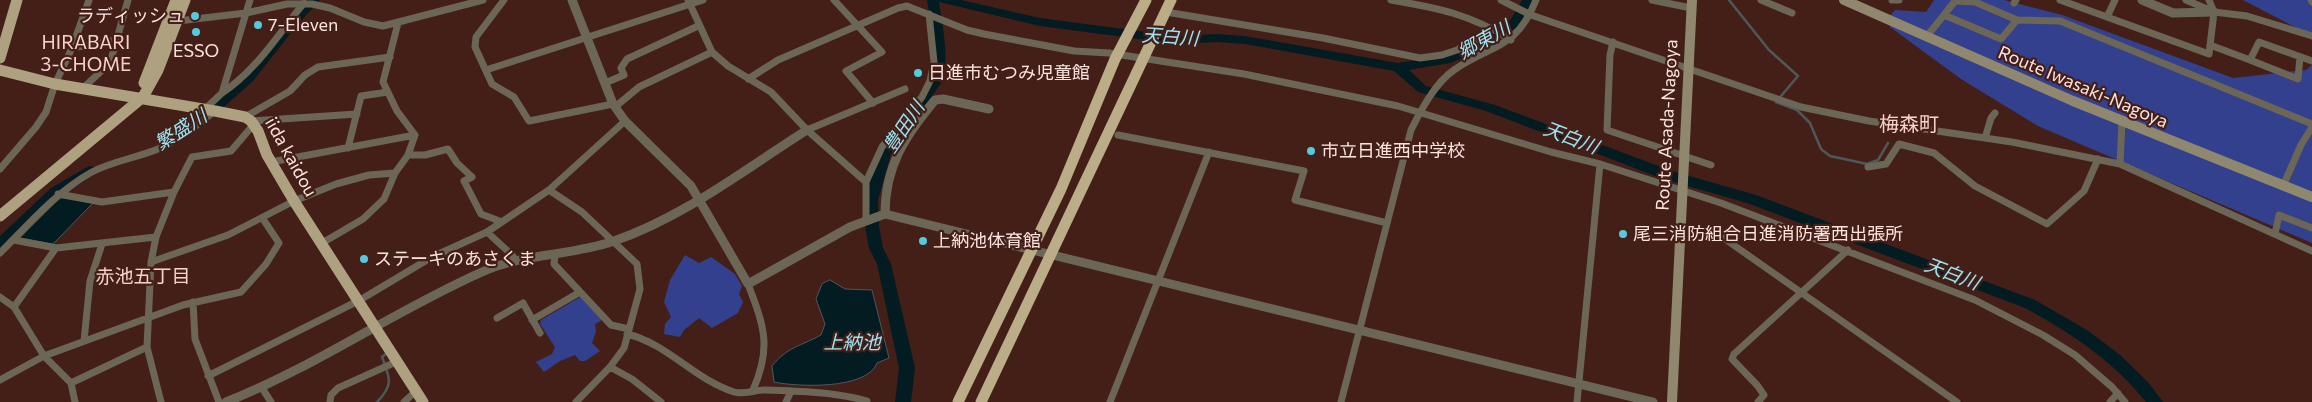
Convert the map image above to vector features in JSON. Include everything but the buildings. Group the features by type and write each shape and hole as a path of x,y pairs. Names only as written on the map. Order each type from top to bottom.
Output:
{"highway":[{"path":"958,402 1061,189 1116,60 1146,0"},
{"path":"981,402 1171,0"}],"main road":[{"path":"0,58 17,0"},
{"path":"0,209 138,97 176,0"},
{"path":"0,216 138,97 158,70 185,0"},
{"name":"Route Iwasaki-Nagoya","path":"1844,0 2122,122 2312,197"},
{"name":"Route Asada-Nagoya","path":"1672,402 1681,190 1692,4"},
{"name":"iida kaidou","path":"0,70 21,77 55,84 210,110 250,121 294,201 360,300 423,402"}],"street":[{"path":"0,169 41,119 50,102 55,84 72,48 89,0"},
{"path":"83,88 110,63 128,0"},
{"path":"222,93 250,0"},
{"path":"178,21 246,13 311,2 369,25 383,26 483,0"},
{"path":"504,0 476,37 475,47 492,84 514,97 530,121 614,105 639,87 712,52"},
{"path":"572,0 614,105 625,121 686,181 699,199 748,284 760,317 764,341 764,361 753,390"},
{"path":"486,70 587,38 689,2 703,0"},
{"path":"834,0 882,52 846,71 873,103"},
{"path":"1391,0 1426,4 1476,20 1494,28 1511,40"},
{"path":"1501,0 1531,15 1801,107 1869,121 1985,138 2120,164 2312,251"},
{"path":"1341,402 1411,130 1421,111 1450,72 1511,40 1524,28 1536,0"},
{"path":"1652,0 1692,4"},
{"path":"1761,0 1792,13"},
{"path":"1892,0 1899,0"},
{"path":"2107,17 2115,0"},
{"path":"2142,0 2173,13 2214,12 2247,16 2312,36"},
{"path":"2186,0 2214,12"},
{"path":"2065,1 2209,54 2214,12 2209,0"},
{"path":"1927,36 1955,1 1975,2 2017,20 2060,22 2312,125 2283,186"},
{"path":"0,253 58,194 103,167 158,149 174,141 210,110 222,93 259,59 311,2"},
{"path":"689,2 698,26 712,52 748,79 771,92 807,130 866,182 874,218"},
{"path":"748,79 778,60 898,8 907,6 966,30 984,34 1074,51 1110,53 1244,74 1421,111 1551,152 1600,164 1721,203 1976,300 2020,322 2075,355 2118,392 2125,402"},
{"path":"1166,13 1323,38 1420,58 1442,55 1458,50 1494,28"},
{"path":"1943,14 2001,39 2017,20"},
{"path":"866,182 882,147 922,96 930,81 934,62 930,15"},
{"path":"398,23 383,82 397,111 414,135"},
{"path":"605,83 624,75 622,65 627,59 698,26"},
{"path":"72,48 116,40"},
{"path":"1613,42 1610,55 1607,130 1711,165"},
{"path":"2250,60 2260,42 2312,61"},
{"path":"2210,45 2298,79 2300,56"},
{"path":"161,402 147,347 150,262 156,237 174,192 192,157 231,151 250,121 318,67 390,58"},
{"path":"226,402 262,388 458,281 512,262 555,255 612,242 650,228 807,130 905,89"},
{"path":"348,148 362,96 388,92"},
{"path":"748,284 874,218 884,196 893,162 908,134 935,100 943,99 989,109"},
{"path":"1985,138 1991,118 1995,113"},
{"path":"250,121 357,114"},
{"path":"208,376 360,300 432,256 487,232 549,190 625,121"},
{"path":"2120,164 2122,122"},
{"path":"271,162 380,144 414,135"},
{"path":"322,243 375,209 384,199 395,173 408,155 414,135"},
{"path":"1118,135 1304,171 1295,200 1388,223"},
{"path":"1868,167 1886,164 1899,144 1934,153 1975,186 2047,224 2084,191 2098,159"},
{"path":"408,155 425,155 448,149 457,163 472,176 464,181 481,214 502,222"},
{"path":"1110,402 1209,152"},
{"path":"1577,402 1594,244 1600,164"},
{"path":"150,262 228,236 294,201 336,184 369,175 395,173"},
{"path":"549,190 582,212 637,264 640,273 640,289 624,348 610,367 576,402"},
{"path":"58,194 102,202 174,192"},
{"path":"2275,234 2279,215 2312,228"},
{"path":"874,218 1050,253 1653,402"},
{"path":"0,380 44,356 84,341 193,302 241,292 280,242 263,219"},
{"path":"487,232 513,256 512,262"},
{"path":"1715,232 1957,402"},
{"path":"14,240 56,248 156,237"},
{"path":"84,341 90,281 102,244"},
{"path":"14,307 56,248"},
{"path":"1758,402 1764,395 1760,387 1737,367 1732,359 1734,354 1848,250"},
{"path":"555,255 554,264 611,325 658,347 706,379 726,389 739,393 753,390 791,391 830,399 867,401"},
{"path":"532,320 580,292"},
{"path":"0,297 14,307 44,356 71,383 75,402"},
{"path":"193,302 195,339 208,376 220,402"},
{"path":"496,318 523,303 540,333"},
{"path":"71,383 147,347"},
{"path":"330,402 331,395 338,388 398,361"},
{"path":"610,367 632,379 661,402"},
{"path":"262,388 271,402"},
{"path":"404,402 416,390"},
{"path":"786,402 791,391"},
{"path":"2110,402 2118,392"}],"shaded area":[{"path":"1934,0 2004,0 2062,15 2233,78 2306,70 2312,65 2312,243 2038,126 1961,79 1890,27 1889,17 1895,10 1926,12"},
{"path":"2243,0 2312,0 2312,36"},
{"path":"685,255 699,263 711,257 735,274 742,286 739,294 743,302 738,313 712,328 699,318 684,330 680,337 664,334 665,324 671,317 664,302 670,280"},
{"path":"580,297 602,320 595,324 596,331 592,343 600,351 585,361 580,361 575,355 560,361 544,372 536,362 552,354 555,347 540,324 541,320"}],"water":[{"path":"61,197 93,203 53,244 20,238"},
{"name":"上納池","path":"830,280 845,289 872,290 889,358 877,363 871,372 846,382 798,385 774,382 772,366 783,355 821,335 825,324 816,299 822,284"}],"waterway":[{"name":"繁盛川","path":"203,118 249,78 294,21 314,0"},
{"name":"豊田川","path":"903,402 907,381 907,368 884,264 876,248 872,226 871,200 884,154 895,136 938,79 940,65 938,32 933,0"},
{"name":"天白川","path":"944,0 1040,22 1177,40 1217,38 1245,40 1398,67"},
{"name":"郷東川","path":"1398,67 1450,59 1477,48 1516,22 1528,0"},
{"path":"1729,0 1769,50 1798,76 1776,102 1797,110 1810,123 1821,149 1830,156 1867,164 1878,160 1888,143"},
{"name":"天白川","path":"1398,67 1422,89 1490,108 1668,175 1751,199 2030,304 2065,323 2114,358 2155,402"},
{"name":"繁盛川","path":"0,245 56,192 89,171"},
{"path":"377,402 388,386 387,370 382,357 387,353"}],"place":[{"name":"ラディッシュ","path":"195,16"},
{"name":"7-Eleven","path":"258,25"},
{"name":"ESSO","path":"196,32"},
{"name":"日進市むつみ児童館","path":"918,73"},
{"name":"市立日進西中学校","path":"1311,151"},
{"name":"尾三消防組合日進消防署西出張所","path":"1623,234"},
{"name":"上納池体育館","path":"923,241"},
{"name":"ステーキのあさくま","path":"364,259"}],"district":[{"name":"HIRABARI 3-CHOME","path":"86,54"},
{"name":"梅森町","path":"1909,124"},
{"name":"赤池五丁目","path":"143,277"}]}
